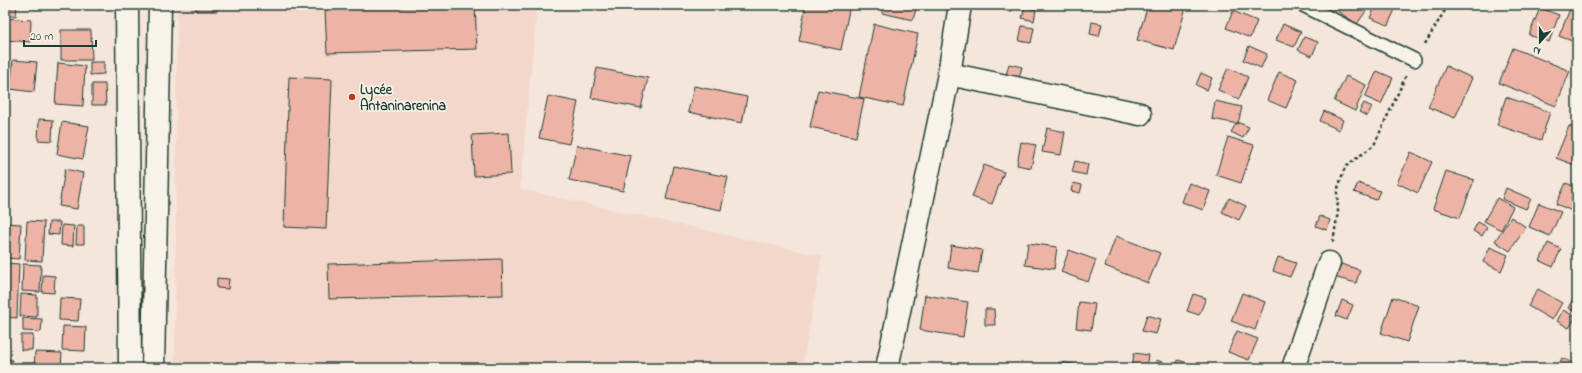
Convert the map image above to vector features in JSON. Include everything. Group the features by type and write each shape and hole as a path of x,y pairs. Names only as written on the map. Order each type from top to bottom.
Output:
{"street":[{"path":"127,5 130,366 153,367 160,5"},
{"path":"887,368 949,74 960,5"},
{"path":"949,74 1140,114"},
{"path":"1293,368 1329,263"}],"lane":[{"path":"1303,5 1414,60"}],"path":[{"path":"1329,263 1338,212 1337,191 1345,167 1374,145 1414,60 1448,5"}],"shaded area":[{"name":"Lycée Antaninarenina","path":"177,5 537,5 520,189 822,256 802,368 175,368"}],"building":[{"path":"5,5 17,5 16,16 5,14"},
{"path":"196,5 217,5 217,11 196,11"},
{"path":"475,5 477,49 327,53 325,9"},
{"path":"806,5 850,5 841,50 799,41"},
{"path":"883,5 917,5 913,20 882,13"},
{"path":"1001,5 1013,5 1011,12 1000,9"},
{"path":"1123,5 1142,5 1141,10"},
{"path":"1148,5 1181,5 1186,7 1174,50 1137,40"},
{"path":"1328,5 1370,5 1357,24"},
{"path":"1376,5 1397,5 1388,25 1370,18"},
{"path":"1025,7 1036,10 1034,21 1022,18"},
{"path":"1540,8 1559,15 1549,42 1529,35"},
{"path":"1570,9 1577,11 1577,43 1559,36"},
{"path":"1233,11 1257,21 1250,38 1226,28"},
{"path":"5,18 31,20 30,42 5,40"},
{"path":"1092,22 1102,24 1099,36 1090,34"},
{"path":"874,24 918,34 903,106 859,97"},
{"path":"1283,24 1301,32 1294,47 1276,40"},
{"path":"1022,26 1034,28 1031,43 1019,41"},
{"path":"61,30 91,30 92,60 61,60"},
{"path":"1304,37 1318,42 1312,56 1298,50"},
{"path":"1249,46 1267,54 1261,68 1243,60"},
{"path":"1513,48 1570,71 1556,106 1499,83"},
{"path":"13,60 37,62 34,92 10,89"},
{"path":"90,62 104,62 104,74 90,75"},
{"path":"58,63 85,66 83,106 55,104"},
{"path":"1009,64 1022,67 1019,78 1006,75"},
{"path":"1446,66 1472,78 1455,118 1428,107"},
{"path":"597,68 648,78 641,108 591,98"},
{"path":"1228,68 1248,77 1239,99 1218,90"},
{"path":"1377,71 1393,78 1381,104 1365,97"},
{"path":"1279,72 1298,80 1286,108 1267,100"},
{"path":"1201,73 1212,78 1207,90 1196,85"},
{"path":"1346,76 1366,85 1355,111 1334,101"},
{"path":"289,77 332,79 326,229 284,227"},
{"path":"92,84 105,84 106,105 92,105"},
{"path":"694,86 747,97 742,123 688,112"},
{"path":"818,90 864,99 856,137 810,127"},
{"path":"548,96 578,102 569,144 539,138"},
{"path":"1506,97 1550,112 1541,140 1497,125"},
{"path":"1215,101 1242,107 1238,124 1212,119"},
{"path":"1364,103 1372,107 1367,116 1359,112"},
{"path":"1324,111 1343,120 1339,130 1320,121"},
{"path":"39,119 53,120 52,141 38,140"},
{"path":"62,122 89,126 83,159 57,154"},
{"path":"1237,122 1249,127 1243,138 1231,132"},
{"path":"1569,126 1577,129 1577,166 1556,158"},
{"path":"1047,128 1065,132 1061,155 1042,152"},
{"path":"509,133 511,174 474,176 472,135"},
{"path":"1228,137 1254,145 1241,183 1216,175"},
{"path":"1021,142 1036,145 1031,168 1017,165"},
{"path":"577,145 631,156 623,191 569,180"},
{"path":"1411,152 1432,162 1418,193 1397,183"},
{"path":"1075,161 1088,164 1086,175 1072,172"},
{"path":"984,165 1004,172 992,204 972,197"},
{"path":"673,166 728,177 721,210 666,199"},
{"path":"65,169 83,173 77,209 59,206"},
{"path":"1446,171 1474,180 1460,218 1433,209"},
{"path":"5,176 8,176 7,206 5,205"},
{"path":"1073,183 1082,185 1080,193 1071,191"},
{"path":"1189,183 1210,191 1203,210 1182,202"},
{"path":"1358,183 1380,191 1376,200 1354,192"},
{"path":"1566,183 1577,188 1577,213 1556,204"},
{"path":"1506,188 1531,199 1526,209 1502,199"},
{"path":"1229,198 1246,206 1239,220 1222,212"},
{"path":"1497,198 1513,207 1501,230 1484,221"},
{"path":"1539,203 1561,212 1550,236 1529,227"},
{"path":"1320,216 1330,220 1327,230 1316,226"},
{"path":"1511,217 1526,227 1510,251 1495,241"},
{"path":"27,221 44,222 42,261 25,260"},
{"path":"49,222 60,222 59,235 48,234"},
{"path":"1478,222 1487,227 1482,236 1473,231"},
{"path":"5,223 21,224 19,259 5,258"},
{"path":"62,225 74,226 73,246 61,245"},
{"path":"77,226 84,226 84,244 76,244"},
{"path":"1116,236 1160,253 1148,283 1105,266"},
{"path":"1028,243 1057,247 1054,269 1025,265"},
{"path":"1548,243 1561,249 1553,267 1540,261"},
{"path":"951,245 982,250 978,273 948,268"},
{"path":"1490,247 1508,255 1501,271 1483,262"},
{"path":"1069,250 1096,260 1088,282 1061,272"},
{"path":"1278,257 1296,263 1290,277 1273,271"},
{"path":"502,259 503,295 329,299 328,264"},
{"path":"5,263 19,264 17,318 5,317"},
{"path":"1338,263 1360,270 1356,283 1334,277"},
{"path":"23,264 41,265 40,292 22,291"},
{"path":"43,275 55,276 54,293 42,292"},
{"path":"217,278 229,279 228,289 217,288"},
{"path":"1538,289 1562,303 1552,320 1528,306"},
{"path":"1577,291 1577,313 1568,308"},
{"path":"1242,293 1265,302 1255,330 1231,321"},
{"path":"21,294 37,295 37,317 20,316"},
{"path":"1193,294 1206,298 1199,315 1187,311"},
{"path":"925,295 968,302 963,337 920,330"},
{"path":"1393,297 1419,306 1407,342 1381,333"},
{"path":"60,298 80,299 78,321 59,320"},
{"path":"1342,300 1353,305 1347,320 1336,316"},
{"path":"1079,302 1095,304 1091,330 1076,328"},
{"path":"985,309 994,309 995,325 985,325"},
{"path":"1563,310 1576,317 1569,328 1557,321"},
{"path":"1147,315 1161,319 1156,334 1142,331"},
{"path":"23,318 42,319 41,332 23,331"},
{"path":"63,326 86,327 85,351 62,350"},
{"path":"1237,331 1258,339 1249,360 1228,352"},
{"path":"21,335 33,335 32,350 21,350"},
{"path":"35,352 62,353 61,368 34,368"},
{"path":"1134,353 1148,355 1146,368 1132,367"},
{"path":"1562,358 1574,363 1571,368 1557,368"},
{"path":"5,359 12,360 11,368 5,368"},
{"path":"1156,360 1176,366 1176,368 1153,368"},
{"path":"1178,360 1198,366 1197,368 1176,368"},
{"path":"1059,362 1087,366 1086,368 1058,368"}],"place":[{"name":"Lycée Antaninarenina","path":"352,97"}]}
